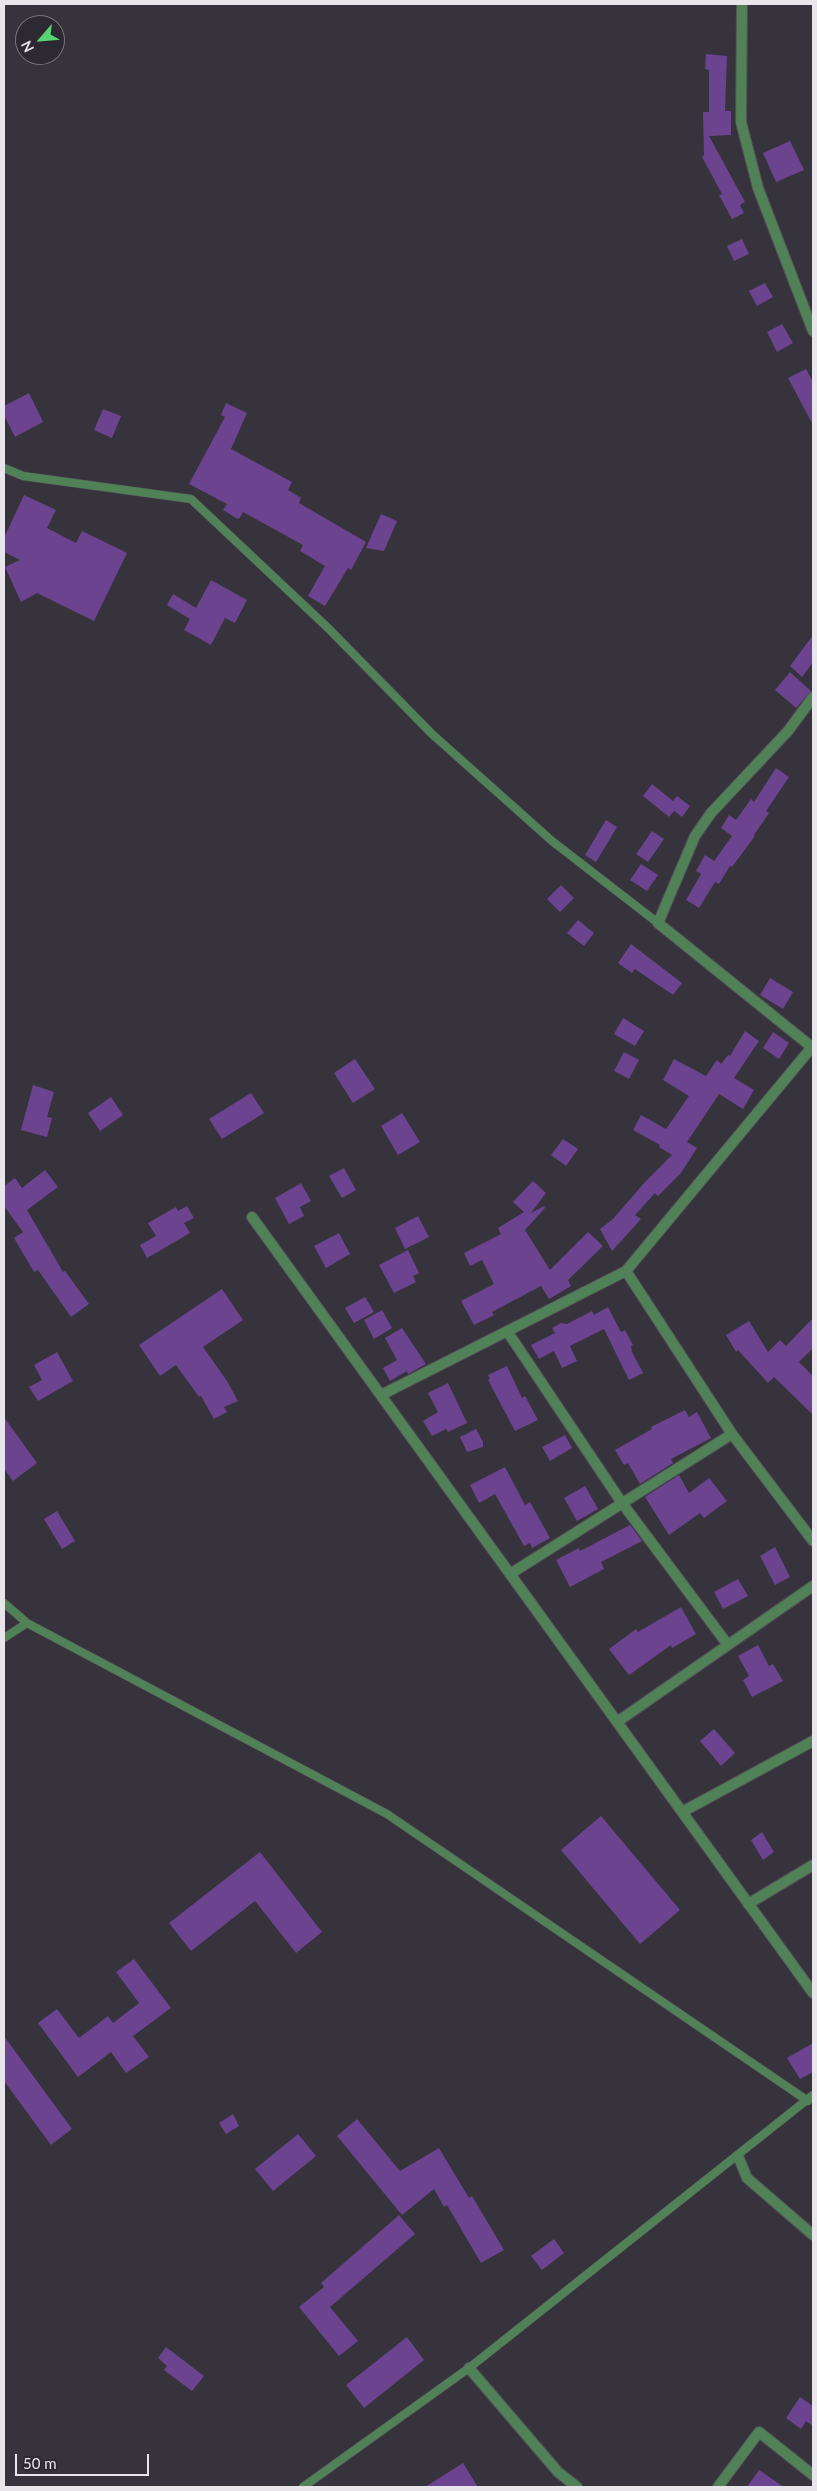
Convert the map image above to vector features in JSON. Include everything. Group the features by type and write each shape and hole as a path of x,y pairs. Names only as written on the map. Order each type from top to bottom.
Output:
{"street":[{"path":"742,4 741,122 758,188 813,331"},
{"path":"381,1395 626,1271 813,1048 658,923 694,836 711,814 788,731 813,697"},
{"path":"252,1217 813,1993"},
{"path":"626,1271 732,1434 813,1541"},
{"path":"507,1331 622,1503 728,1645"},
{"path":"510,1574 732,1434"},
{"path":"617,1722 813,1586"},
{"path":"682,1812 813,1741"},
{"path":"748,1904 813,1865"},
{"path":"738,2156 747,2178 813,2236"},
{"path":"469,2368 558,2472 577,2487"},
{"path":"718,2487 759,2432 813,2475"}],"lane":[{"path":"4,468 23,476 191,499 328,628 432,734 552,841 658,923"},
{"path":"4,1603 27,1623 387,1814 811,2098 469,2368 303,2487"},
{"path":"4,1638 27,1623"}],"building":[{"path":"706,54 727,56 725,111 731,111 731,135 709,136 745,202 740,205 744,213 732,219 719,195 722,194 702,157 704,155 703,112 709,112 709,70 705,69"},
{"path":"790,141 804,170 776,182 763,153"},
{"path":"742,239 749,254 734,261 727,246"},
{"path":"765,283 773,297 757,306 749,291"},
{"path":"782,324 793,343 777,352 767,332"},
{"path":"806,369 813,382 813,425 788,378"},
{"path":"29,393 43,422 15,437 4,415 4,406"},
{"path":"226,403 247,413 231,449 292,482 288,490 301,498 299,503 366,542 351,570 348,568 325,606 308,596 325,566 300,551 303,545 243,512 239,519 236,518 223,510 227,504 189,484 225,417 221,415"},
{"path":"103,409 121,416 112,438 94,430"},
{"path":"24,495 56,510 47,528 76,543 82,531 127,553 94,621 37,593 21,602 5,567 20,560 4,552 4,538"},
{"path":"381,514 397,521 384,551 366,548"},
{"path":"211,580 247,600 235,623 225,618 211,645 184,630 190,619 167,605 173,594 196,608"},
{"path":"813,635 813,662 802,677 790,666"},
{"path":"790,672 811,691 796,708 775,690"},
{"path":"776,768 789,777 766,811 769,813 755,836 732,867 730,866 719,884 715,882 699,908 686,900 701,874 696,871 705,855 714,861 732,836 721,828 729,815 736,820 751,799 754,802"},
{"path":"652,784 673,801 677,796 690,806 682,817 674,811 669,817 643,796"},
{"path":"606,820 617,827 596,862 585,855"},
{"path":"652,831 664,839 648,862 636,854"},
{"path":"641,864 658,875 647,891 630,880"},
{"path":"561,885 574,898 560,912 547,899"},
{"path":"578,920 594,933 584,946 567,933"},
{"path":"631,944 682,983 673,995 635,969 632,973 618,963"},
{"path":"770,978 793,992 783,1009 760,995"},
{"path":"623,1018 644,1031 635,1046 614,1034"},
{"path":"745,1031 759,1041 734,1078 754,1090 743,1109 719,1094 687,1142 697,1148 681,1173 658,1196 655,1193 635,1215 641,1219 612,1251 600,1229 613,1219 645,1182 672,1155 659,1147 660,1145 633,1130 641,1115 666,1129 689,1096 663,1080 674,1059 706,1076 717,1060 721,1064 728,1055 730,1056"},
{"path":"773,1032 789,1043 779,1059 763,1048"},
{"path":"624,1052 639,1060 629,1079 614,1071"},
{"path":"355,1059 375,1089 353,1103 334,1073"},
{"path":"33,1085 54,1092 47,1117 52,1118 47,1137 21,1130"},
{"path":"251,1093 264,1113 222,1139 209,1119"},
{"path":"111,1097 123,1115 100,1131 88,1113"},
{"path":"402,1113 420,1142 398,1155 381,1126"},
{"path":"563,1139 578,1149 566,1166 551,1155"},
{"path":"344,1168 356,1190 342,1198 329,1176"},
{"path":"45,1170 58,1187 27,1210 63,1272 65,1271 89,1304 71,1317 38,1270 34,1272 14,1238 23,1232 4,1206 4,1186 15,1178 22,1188"},
{"path":"533,1181 546,1193 531,1213 544,1206 545,1208 525,1230 550,1270 588,1232 603,1246 568,1280 571,1286 549,1299 541,1286 492,1312 494,1315 474,1325 461,1301 494,1284 482,1260 470,1266 464,1253 501,1234 498,1228 524,1212 513,1202"},
{"path":"301,1183 311,1201 300,1207 304,1216 289,1224 275,1198"},
{"path":"187,1206 194,1218 184,1223 190,1233 147,1258 140,1245 156,1236 148,1223 176,1207 178,1211"},
{"path":"418,1216 429,1237 405,1249 395,1228"},
{"path":"339,1233 350,1254 326,1268 314,1246"},
{"path":"408,1250 419,1273 413,1276 416,1282 394,1293 379,1265"},
{"path":"222,1289 243,1320 203,1347 227,1381 238,1401 224,1407 227,1412 214,1419 201,1396 199,1397 176,1365 160,1376 139,1345"},
{"path":"365,1297 374,1312 354,1323 345,1308"},
{"path":"608,1307 621,1332 625,1330 633,1345 631,1346 632,1352 643,1373 629,1380 604,1329 570,1346 577,1361 562,1368 554,1351 539,1359 531,1345 555,1333 552,1328 561,1323 567,1324 592,1311 594,1315"},
{"path":"382,1310 392,1328 374,1339 364,1320"},
{"path":"813,1318 813,1348 799,1362 813,1376 813,1415 774,1377 768,1383 738,1350 736,1352 726,1335 749,1321 768,1352 780,1340 786,1346"},
{"path":"402,1328 426,1364 408,1374 407,1371 390,1381 383,1368 397,1360 385,1338"},
{"path":"57,1352 73,1381 38,1401 29,1387 42,1380 34,1365"},
{"path":"507,1366 522,1398 525,1396 538,1420 515,1431 488,1380 490,1379 488,1375"},
{"path":"448,1383 467,1423 448,1432 446,1429 432,1436 423,1421 438,1412 428,1393"},
{"path":"685,1410 689,1417 697,1412 711,1438 671,1459 673,1463 640,1484 628,1463 624,1465 615,1450 652,1429 651,1427"},
{"path":"4,1417 37,1463 13,1481 4,1469"},
{"path":"476,1429 483,1442 483,1447 467,1452 460,1437"},
{"path":"565,1435 572,1448 550,1461 542,1447"},
{"path":"505,1467 525,1505 530,1502 550,1538 532,1548 530,1543 524,1546 495,1494 479,1503 470,1485"},
{"path":"679,1475 689,1493 709,1478 727,1501 704,1518 700,1513 669,1535 645,1497"},
{"path":"585,1486 598,1509 577,1521 564,1498"},
{"path":"57,1511 75,1541 62,1549 44,1519"},
{"path":"630,1525 642,1541 601,1562 604,1569 570,1587 556,1560 579,1548 580,1551"},
{"path":"775,1547 790,1577 775,1585 760,1556"},
{"path":"738,1579 748,1596 723,1609 714,1592"},
{"path":"681,1607 696,1634 672,1648 671,1645 629,1675 609,1649 636,1629 638,1632"},
{"path":"758,1645 769,1666 773,1664 783,1681 752,1697 743,1680 749,1676 738,1656"},
{"path":"714,1729 735,1753 721,1766 700,1741"},
{"path":"601,1816 680,1910 640,1944 561,1850"},
{"path":"762,1832 774,1852 763,1860 751,1840"},
{"path":"260,1852 322,1932 296,1953 255,1901 191,1951 169,1923"},
{"path":"134,1959 171,2008 133,2036 149,2057 126,2073 111,2052 78,2077 38,2023 57,2009 79,2038 108,2016 113,2023 139,2003 116,1972"},
{"path":"4,2036 72,2129 51,2145 4,2081"},
{"path":"813,2043 813,2072 800,2079 787,2058"},
{"path":"233,2114 239,2126 226,2134 219,2123"},
{"path":"357,2119 400,2171 439,2148 469,2198 472,2196 504,2250 481,2263 447,2205 444,2207 434,2189 402,2215 337,2136"},
{"path":"298,2134 316,2156 273,2191 255,2169"},
{"path":"399,2215 415,2234 330,2307 358,2341 339,2356 299,2307 324,2287 321,2283"},
{"path":"554,2239 564,2253 542,2270 531,2256"},
{"path":"407,2337 424,2360 364,2408 346,2385"},
{"path":"166,2347 204,2376 192,2391 164,2370 167,2366 158,2358"},
{"path":"800,2397 813,2406 813,2426 806,2421 801,2429 786,2418"},
{"path":"463,2463 478,2487 425,2487"},
{"path":"759,2470 784,2487 747,2487"}]}
